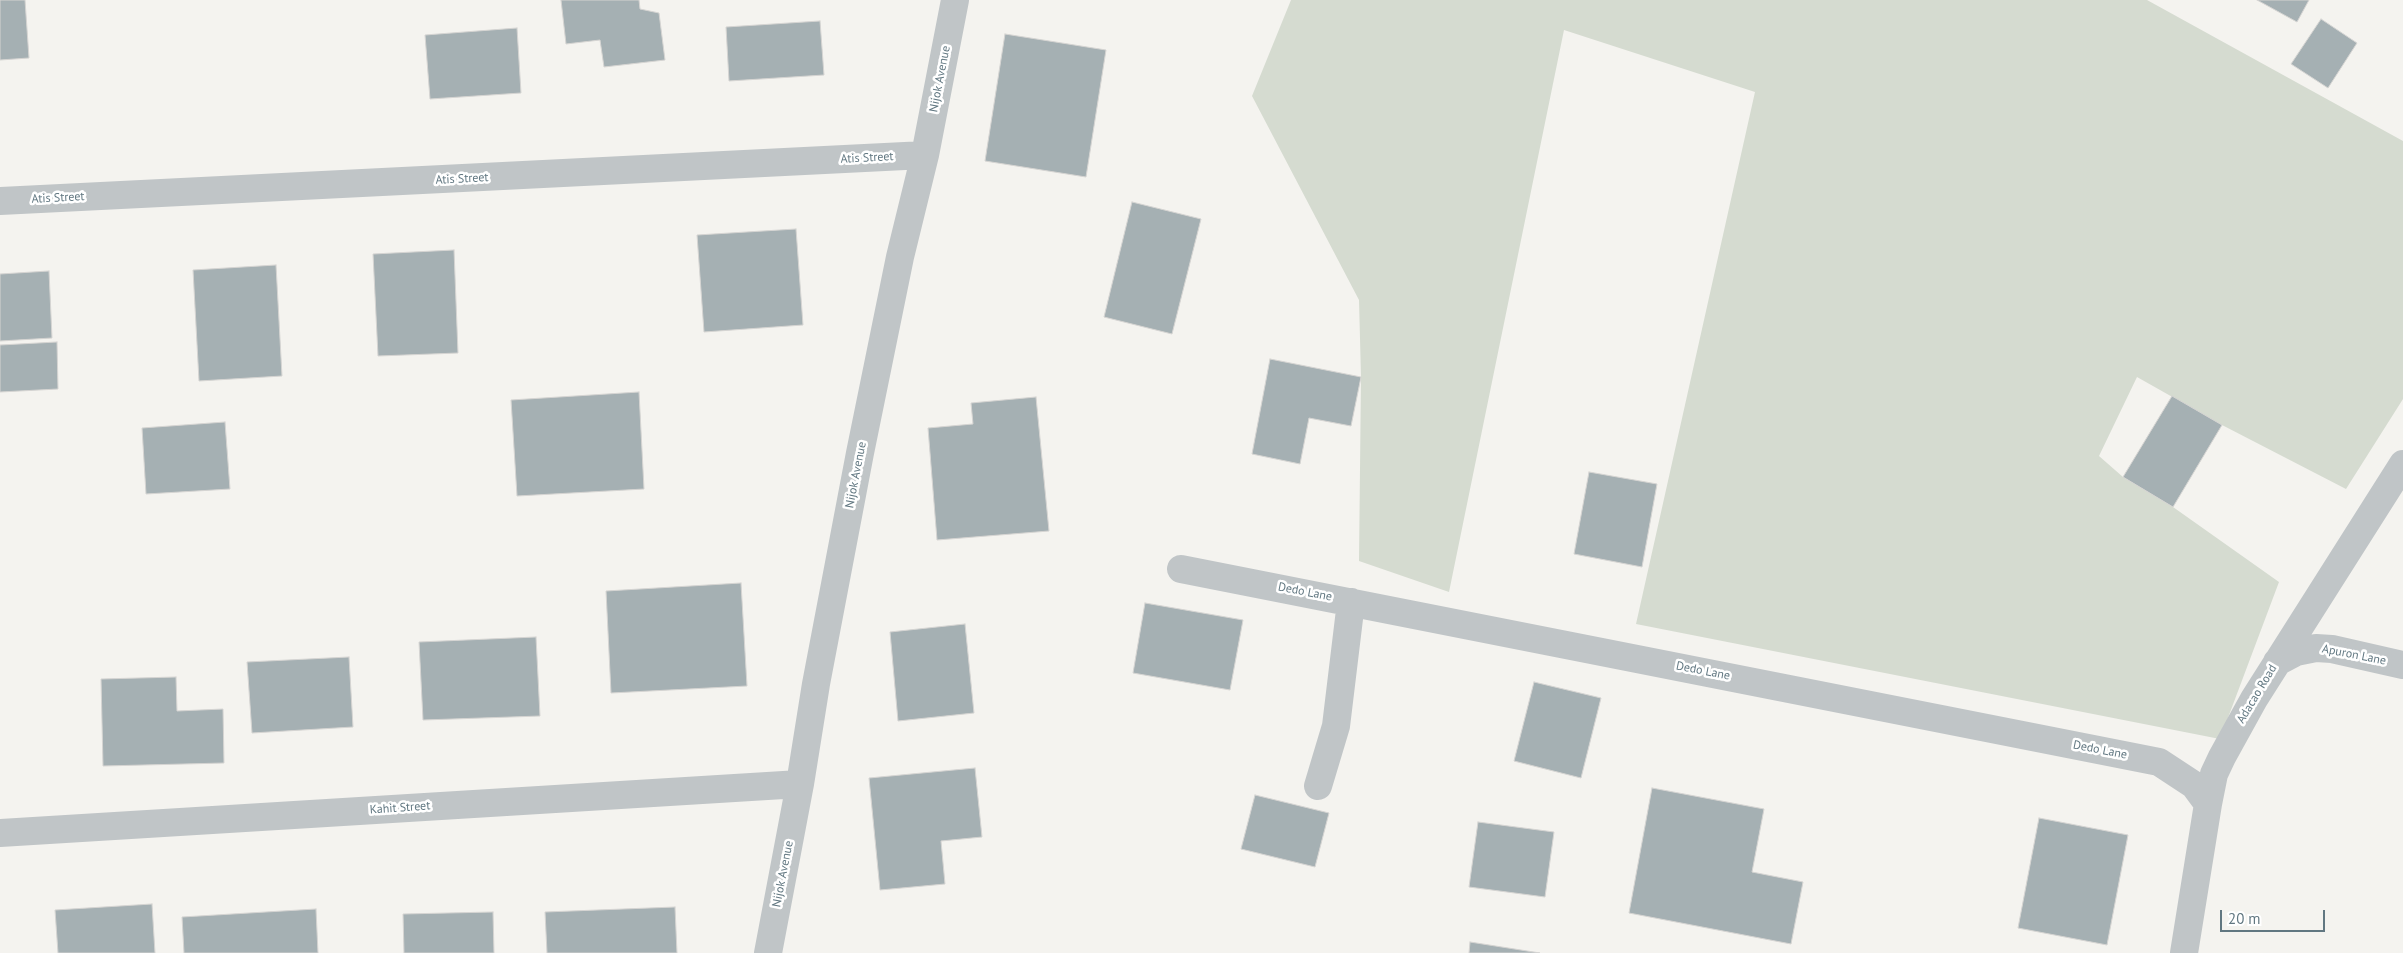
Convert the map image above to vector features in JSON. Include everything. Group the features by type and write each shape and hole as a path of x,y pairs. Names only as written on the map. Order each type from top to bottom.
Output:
{"street":[{"name":"Nijok Avenue","path":"768,953 860,453 900,257 925,155 955,0"},
{"name":"Atis Street","path":"0,201 925,155"},
{"name":"Adacao Road","path":"2184,953 2214,774 2225,750 2277,662 2403,464"},
{"name":"Dedo Lane","path":"1182,568 2159,762 2194,785 2208,804"},
{"path":"1318,786 1336,726 1351,602"},
{"name":"Apuron Lane","path":"2277,662 2296,652 2316,648 2332,649 2403,665"},
{"name":"Kahit Street","path":"0,834 800,784"}],"shaded area":[{"path":"1291,0 2147,0 2403,141 2403,399 2346,489 2222,425 2137,377 2099,456 2123,477 2173,507 2279,582 2220,739 1636,624 1755,92 1564,30 1449,592 1359,561 1361,377 1359,300 1252,96"}],"building":[{"path":"0,0 25,0 29,58 0,60"},
{"path":"561,0 639,0 640,9 659,13 665,60 604,67 600,40 566,44"},
{"path":"2257,0 2309,0 2297,22"},
{"path":"2321,19 2357,43 2328,88 2291,64"},
{"path":"820,21 824,75 729,81 726,27"},
{"path":"517,28 521,93 430,99 425,35"},
{"path":"1005,34 1106,50 1086,177 985,161"},
{"path":"1132,202 1201,219 1172,334 1104,317"},
{"path":"796,229 803,325 704,332 697,235"},
{"path":"454,250 458,353 378,356 373,254"},
{"path":"276,265 282,376 199,381 193,270"},
{"path":"49,271 52,338 0,341 0,274"},
{"path":"57,342 58,389 0,392 0,345"},
{"path":"1270,359 1361,377 1351,426 1309,418 1300,464 1252,454"},
{"path":"639,392 644,489 517,496 511,400"},
{"path":"2172,396 2222,425 2173,507 2123,477"},
{"path":"1036,397 1049,531 937,540 928,428 973,424 971,403"},
{"path":"225,422 230,489 146,494 142,428"},
{"path":"1589,472 1657,484 1642,567 1574,554"},
{"path":"741,583 747,686 611,693 606,591"},
{"path":"1145,603 1243,620 1230,690 1133,673"},
{"path":"965,624 974,713 898,721 890,632"},
{"path":"536,637 540,716 423,720 419,642"},
{"path":"349,657 353,727 252,733 247,662"},
{"path":"176,677 177,711 223,709 224,763 103,766 101,679"},
{"path":"1534,682 1601,698 1581,778 1514,761"},
{"path":"975,768 982,837 941,841 945,884 880,890 869,778"},
{"path":"1652,788 1764,809 1752,872 1803,882 1791,944 1629,913"},
{"path":"1255,795 1329,813 1315,867 1241,849"},
{"path":"2039,818 2128,835 2107,945 2018,928"},
{"path":"1478,822 1554,832 1545,897 1469,887"},
{"path":"152,904 155,953 58,953 55,910"},
{"path":"675,907 677,953 547,953 545,912"},
{"path":"316,909 318,953 184,953 182,917"},
{"path":"493,912 494,953 404,953 403,914"},
{"path":"1470,942 1540,953 1469,953"}]}
